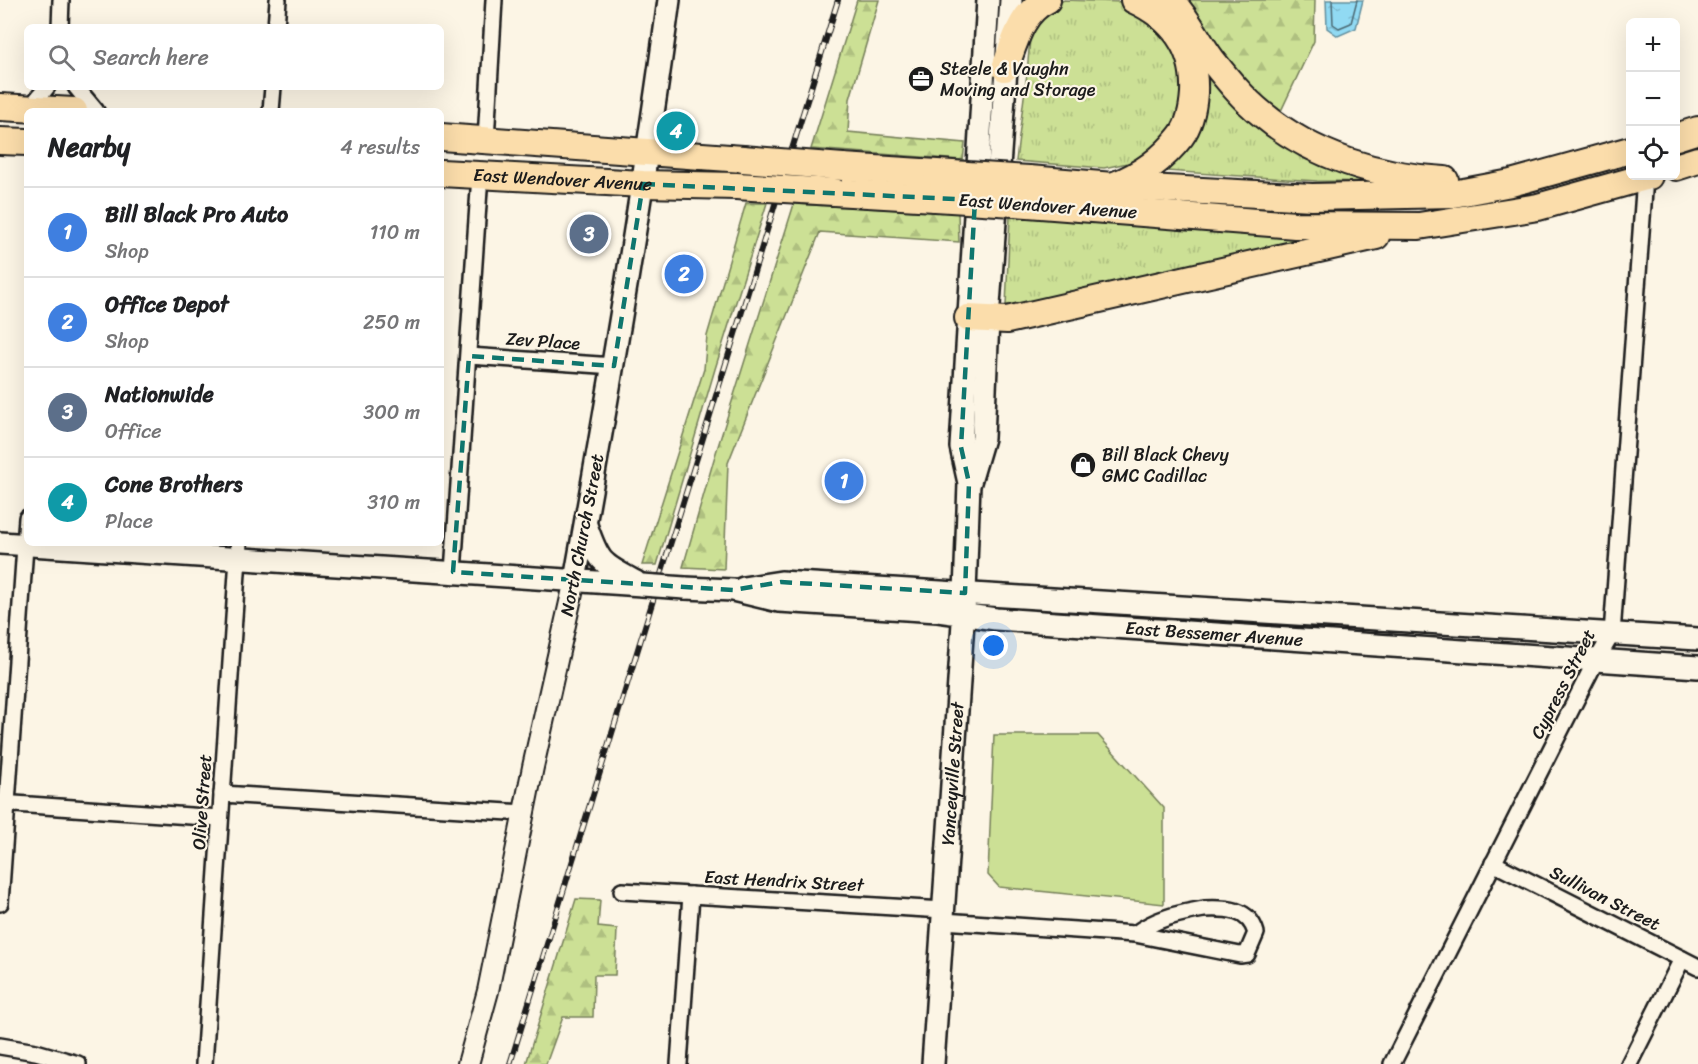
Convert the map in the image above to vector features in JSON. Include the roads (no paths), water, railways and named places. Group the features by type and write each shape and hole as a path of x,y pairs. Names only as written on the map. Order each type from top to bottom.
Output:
{"highway":[{"path":"1005,68 1026,18 1040,3 1047,0"},
{"path":"1113,186 1132,178 1156,162 1182,135 1193,110 1194,84 1189,51 1173,27 1154,9 1134,0"},
{"path":"1170,0 1192,27 1210,58 1237,89 1262,114 1292,134 1331,154 1364,167 1415,178 1511,183"},
{"path":"0,107 30,108"},
{"path":"1680,136 1698,130"},
{"name":"East Wendover Avenue","path":"444,137 843,167 936,186"},
{"path":"0,141 24,142"},
{"name":"East Wendover Avenue","path":"1028,191 1113,186 1312,197 1453,194 1511,183 1626,151"},
{"path":"1680,166 1698,160"},
{"name":"East Wendover Avenue","path":"444,173 834,192 936,186 1028,191 1295,225 1419,226 1538,207 1633,180"},
{"path":"978,319 1007,320 1419,226"}],"main road":[{"name":"North Church Street","path":"575,580 614,366 648,153 669,0"},
{"name":"Yanceyville Street","path":"978,319 988,0"},
{"name":"Yanceyville Street","path":"933,1064 963,614 969,483 961,447 978,319 1011,0"},
{"path":"585,523 601,561 642,585"},
{"name":"East Bessemer Avenue","path":"0,543 24,545"},
{"name":"East Bessemer Avenue","path":"60,546 238,551 453,572 734,590 779,601 963,614 996,619 1698,667"},
{"name":"East Bessemer Avenue","path":"734,590 781,582 1698,639"}],"street":[{"path":"60,24 61,0"},
{"path":"276,24 278,0"},
{"path":"486,140 494,0"},
{"path":"30,108 45,90"},
{"path":"78,90 94,108"},
{"path":"271,108 273,90"},
{"path":"453,572 480,175"},
{"name":"Cypress Street","path":"1392,1064 1612,634 1647,180"},
{"name":"Zev Place","path":"469,356 614,366"},
{"path":"0,903 4,803 25,546"},
{"name":"Olive Street","path":"204,1064 238,551"},
{"name":"North Church Street","path":"468,1064 488,991 575,580"},
{"path":"222,794 524,813"},
{"path":"4,803 220,818"},
{"name":"Sullivan Street","path":"1493,863 1698,967"},
{"name":"East Hendrix Street","path":"622,891 944,915 1135,934 1240,955 1246,954 1256,933 1253,923 1237,911 1223,909 1183,912 1148,924 1135,934"},
{"path":"679,1064 691,896"},
{"path":"1629,1064 1682,959"},
{"path":"0,1046 36,1052 78,1064"}],"water":[{"path":"1326,0 1363,0 1356,28 1338,36 1327,28"}],"railway":[{"path":"510,1064 838,0"}],"place":[{"name":"Steele & Vaughn Moving and Storage","path":"921,79"},
{"name":"Cone Brothers","path":"676,131"},
{"name":"Nationwide","path":"589,234"},
{"name":"Office Depot","path":"684,274"},
{"name":"Bill Black Chevy GMC Cadillac","path":"1083,465"},
{"name":"Bill Black Pro Auto","path":"844,481"}]}
